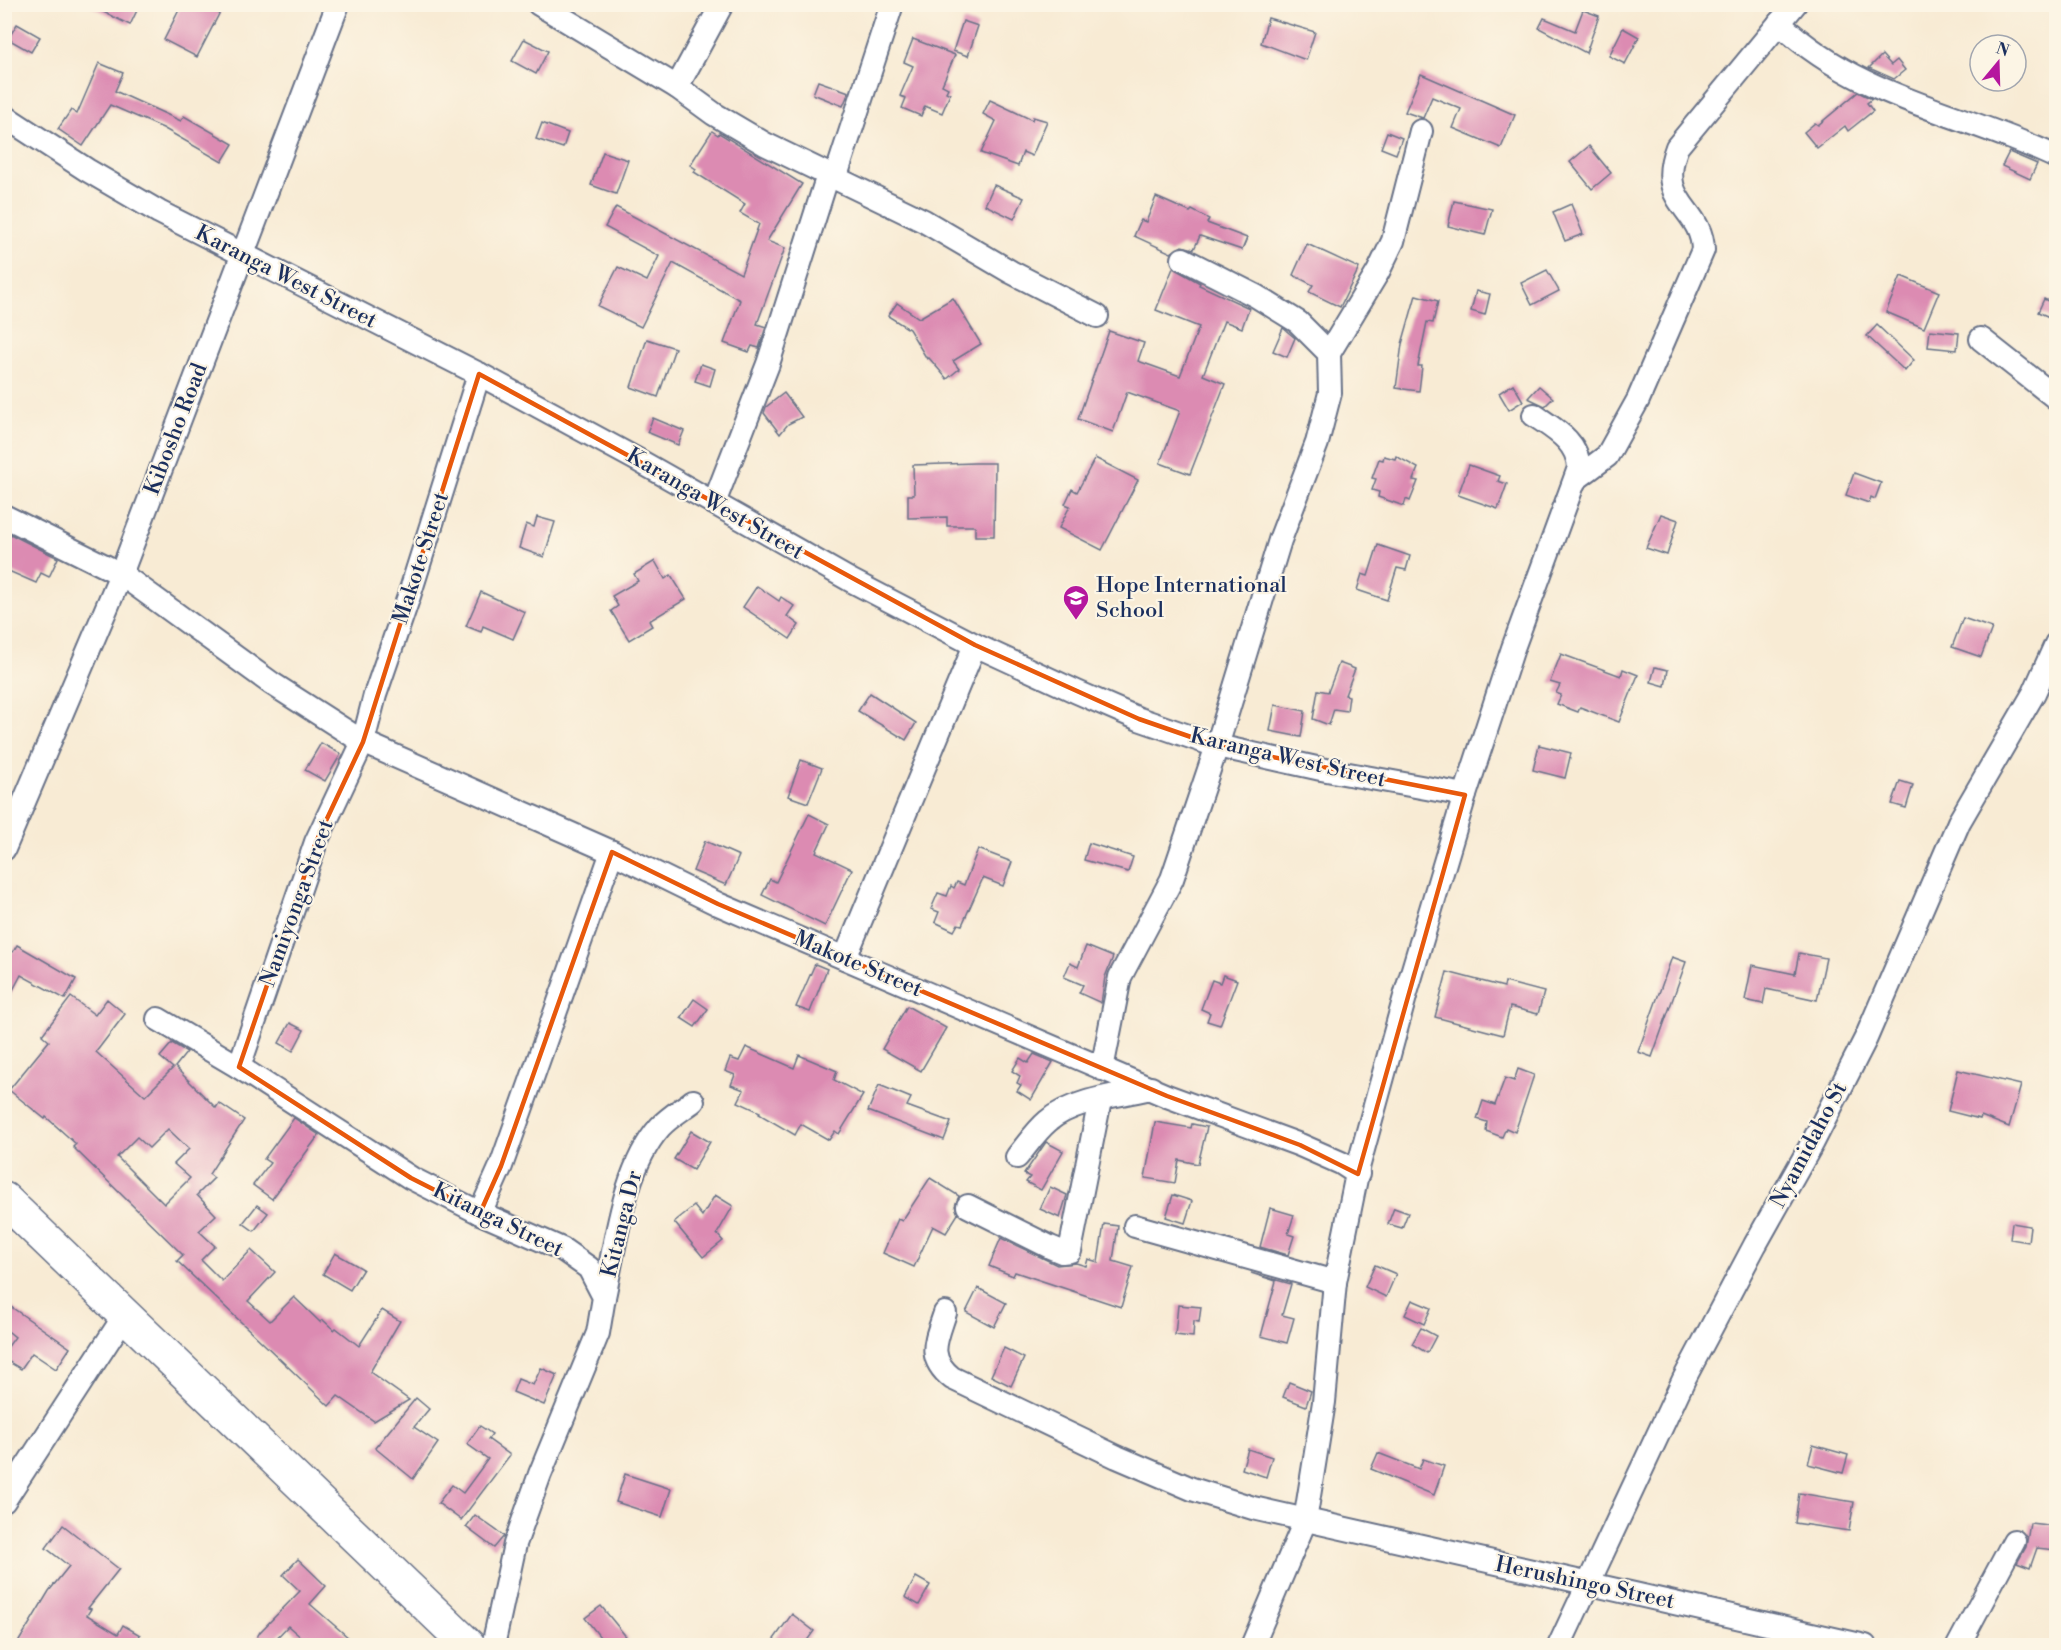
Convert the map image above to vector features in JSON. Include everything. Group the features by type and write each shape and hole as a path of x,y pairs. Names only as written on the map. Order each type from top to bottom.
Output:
{"highway":[{"path":"4,1199 469,1646"}],"street":[{"name":"Kibosho Road","path":"4,849 120,574 245,254 338,4"},
{"path":"320,50 342,4"},
{"path":"539,4 677,87 714,114 765,144 924,221 1011,272 1097,316"},
{"path":"677,87 722,4"},
{"path":"714,503 768,364 892,4"},
{"path":"1576,479 1607,456 1638,400 1703,250 1702,238 1669,182 1671,163 1677,147 1795,4"},
{"path":"1779,23 1802,44 1833,66 1894,95 2056,157"},
{"name":"Karanga West Street","path":"4,116 87,170 159,212 479,374 850,580 975,645 1139,719 1217,746 1321,769 1465,795"},
{"path":"1102,1069 1120,977 1172,879 1217,746 1280,540 1317,443 1330,393 1329,352 1378,272 1393,241 1421,131"},
{"path":"1183,259 1256,296 1298,322 1329,352"},
{"path":"1981,339 2056,399"},
{"name":"Makote Street","path":"363,742 375,695 409,596 479,374"},
{"path":"1252,1646 1305,1521 1324,1402 1335,1282 1358,1174 1406,993 1465,795 1513,648 1579,468 1575,448 1565,437 1533,415"},
{"name":"Makote Street","path":"4,516 120,574 271,682 363,742 612,852 718,904 1102,1069 1300,1145 1341,1163 1358,1174"},
{"name":"Nyamidaho St","path":"1559,1646 1684,1379 1813,1142 1866,1038 1959,822 2034,693 2056,644"},
{"path":"845,958 975,645"},
{"name":"Namiyonga Street","path":"240,1067 316,842 363,742"},
{"path":"480,1213 501,1166 612,852"},
{"name":"Kitanga Street","path":"158,1019 240,1067 411,1178 480,1213 562,1248 589,1268 604,1298"},
{"path":"1017,1156 1048,1121 1061,1112 1151,1088"},
{"path":"968,1206 1050,1247 1062,1252 1070,1251 1100,1100"},
{"name":"Kitanga Dr","path":"604,1298 628,1188 641,1153 661,1125 693,1101"},
{"path":"1135,1226 1335,1282"},
{"path":"493,1646 514,1544 598,1333 604,1298"},
{"name":"Herushingo Street","path":"945,1313 934,1353 940,1368 952,1378 1117,1457 1192,1489 1305,1521 1864,1645"},
{"path":"4,1501 125,1315"},
{"path":"1958,1646 2014,1541"}],"highlighted area":[{"path":"479,374 975,645 1139,719 1217,746 1465,795 1358,1174 1300,1145 1167,1096 718,904 612,852 501,1166 480,1213 411,1178 239,1067 316,842 363,742"}],"building":[{"path":"87,4 140,4 130,25"},
{"path":"182,4 209,4 221,10 197,57 164,40"},
{"path":"1583,10 1599,16 1586,53 1539,28 1544,18 1575,31"},
{"path":"1268,18 1315,32 1306,60 1261,43"},
{"path":"963,21 978,26 968,56 953,51"},
{"path":"17,24 40,37 31,52 8,39"},
{"path":"1623,28 1639,37 1625,64 1609,56"},
{"path":"524,39 548,51 536,74 512,61"},
{"path":"913,39 955,55 942,85 948,88 946,92 950,94 942,113 925,106 921,116 902,108 906,98 900,96 913,66 904,62"},
{"path":"1882,55 1891,65 1897,60 1905,70 1894,79 1869,68"},
{"path":"99,63 123,73 115,91 181,121 184,116 233,144 222,162 163,128 110,105 83,146 58,129 71,110 77,114"},
{"path":"1421,74 1515,115 1501,148 1453,128 1461,109 1432,97 1423,118 1405,112"},
{"path":"818,81 849,92 843,106 813,94"},
{"path":"1858,92 1872,99 1867,103 1873,111 1848,131 1845,126 1817,148 1804,132 1815,123 1818,125"},
{"path":"990,100 1032,120 1033,117 1047,121 1032,156 1023,152 1018,166 981,153 996,121 983,114"},
{"path":"542,123 568,133 563,148 536,139"},
{"path":"712,131 718,135 719,133 802,184 767,241 785,248 757,324 766,327 759,348 752,346 749,352 724,343 740,300 673,263 641,327 598,306 618,267 647,281 659,256 605,227 616,207 741,274 759,224 740,213 745,204 694,172 696,169 690,165"},
{"path":"1387,132 1402,138 1396,154 1381,148"},
{"path":"1589,146 1611,173 1592,189 1570,162"},
{"path":"603,152 628,160 616,194 591,185"},
{"path":"2009,152 2037,164 2030,179 2002,166"},
{"path":"994,185 1024,198 1014,219 985,205"},
{"path":"1156,197 1190,212 1192,210 1209,219 1207,223 1247,238 1242,250 1200,236 1194,249 1182,246 1171,253 1134,236 1141,220 1146,222"},
{"path":"1454,201 1492,209 1485,235 1448,226"},
{"path":"1571,204 1583,234 1565,241 1553,212"},
{"path":"1307,244 1359,268 1340,307 1309,292 1313,285 1293,275"},
{"path":"1173,268 1200,283 1199,285 1249,308 1242,328 1224,321 1203,375 1225,384 1190,474 1160,463 1180,411 1127,392 1113,432 1078,419 1109,331 1144,343 1138,361 1180,376 1199,327 1156,310"},
{"path":"1547,270 1559,291 1532,305 1521,283"},
{"path":"1901,276 1939,292 1924,328 1886,312"},
{"path":"1476,291 1490,294 1485,315 1471,311"},
{"path":"1416,295 1438,301 1433,323 1427,322 1418,366 1422,366 1419,391 1396,388 1402,344"},
{"path":"953,298 981,344 953,361 959,369 947,379 929,358 927,359 909,329 888,316 897,303 919,318"},
{"path":"2044,299 2056,305 2056,320 2038,312"},
{"path":"1877,325 1914,360 1905,371 1867,336"},
{"path":"1283,328 1295,338 1287,357 1273,351"},
{"path":"1930,330 1959,333 1957,350 1928,347"},
{"path":"647,339 675,348 658,397 631,387"},
{"path":"701,364 715,369 710,386 695,381"},
{"path":"1513,384 1523,401 1509,410 1499,393"},
{"path":"1539,386 1553,398 1545,406 1528,398"},
{"path":"784,393 802,417 788,424 780,434 764,413 766,407"},
{"path":"653,418 684,431 678,445 647,432"},
{"path":"1384,456 1395,459 1396,456 1418,468 1413,480 1418,481 1410,501 1406,499 1404,506 1378,497 1379,492 1372,490 1376,479 1372,478 1379,459 1383,460"},
{"path":"1095,458 1138,480 1102,550 1059,528 1070,506 1065,504 1072,489 1077,492"},
{"path":"995,463 994,536 975,536 975,526 947,526 947,517 908,518 908,495 914,495 913,465"},
{"path":"1469,465 1500,476 1498,481 1507,484 1498,509 1458,495"},
{"path":"1854,473 1881,483 1875,499 1871,497 1869,503 1846,495"},
{"path":"1661,514 1678,520 1667,555 1646,548"},
{"path":"537,517 555,522 544,557 519,548 526,524 534,527"},
{"path":"4,531 58,558 49,577 41,573 36,583 4,569"},
{"path":"1378,545 1410,556 1406,570 1397,568 1387,600 1357,590 1362,574 1368,576"},
{"path":"655,561 665,579 671,575 686,599 649,621 652,626 629,640 611,611 618,606 612,596 638,581 634,574"},
{"path":"757,586 779,601 781,597 794,606 787,616 799,625 790,639 743,607"},
{"path":"481,592 525,612 513,639 483,626 481,632 466,626"},
{"path":"1963,618 1992,628 1981,657 1952,647"},
{"path":"1561,654 1621,676 1623,669 1638,675 1619,722 1580,707 1578,712 1557,704 1561,695 1556,693 1560,685 1550,682"},
{"path":"1339,663 1355,669 1345,695 1349,696 1347,711 1334,709 1329,725 1313,719 1318,690 1328,692"},
{"path":"1655,667 1668,670 1665,686 1651,682"},
{"path":"870,693 916,723 906,740 858,711"},
{"path":"1275,705 1305,711 1301,737 1270,731"},
{"path":"321,743 341,754 325,781 305,770"},
{"path":"1539,745 1571,753 1565,778 1533,770"},
{"path":"801,760 822,768 808,803 788,796"},
{"path":"1900,781 1913,785 1906,808 1892,804"},
{"path":"809,814 829,824 816,852 852,869 825,926 762,895 770,879 776,882"},
{"path":"705,841 739,856 726,885 693,871"},
{"path":"1089,843 1133,857 1128,872 1084,860"},
{"path":"978,849 1012,862 1003,886 983,878 962,925 958,924 954,931 935,922 939,912 931,909 938,893 947,896 951,886 954,888 957,882 964,885"},
{"path":"17,945 76,979 65,999 21,975 4,1007 4,947 13,952"},
{"path":"1086,946 1113,957 1105,977 1101,1003 1079,993 1083,985 1064,977 1070,963 1078,967"},
{"path":"1799,953 1826,958 1817,1000 1766,989 1763,1004 1745,1000 1752,965 1795,974"},
{"path":"1672,957 1686,962 1652,1057 1638,1052"},
{"path":"815,964 827,969 810,1012 796,1007"},
{"path":"1447,972 1504,987 1505,982 1544,992 1538,1014 1510,1007 1503,1035 1435,1017"},
{"path":"1223,975 1237,980 1220,1025 1207,1021 1210,1013 1201,1009 1212,980 1220,983"},
{"path":"71,997 95,1015 107,999 125,1014 96,1052 145,1096 173,1068 160,1057 172,1043 187,1052 175,1067 216,1108 219,1103 244,1120 209,1174 214,1178 197,1195 216,1215 199,1231 215,1246 201,1260 222,1281 251,1250 275,1272 248,1301 270,1321 294,1297 320,1322 323,1320 334,1330 336,1328 359,1346 382,1310 400,1321 370,1372 409,1400 374,1421 338,1396 329,1406 177,1261 183,1255 73,1147 76,1144 46,1117 45,1119 9,1090 49,1041 42,1035","holes":["168,1129 189,1149 174,1164 190,1178 164,1204 117,1157 137,1137 149,1148"]},
{"path":"694,999 708,1009 695,1027 681,1018"},
{"path":"907,1006 946,1028 921,1071 882,1049"},
{"path":"290,1023 304,1030 293,1051 279,1043"},
{"path":"746,1047 794,1068 799,1055 837,1071 834,1080 863,1095 839,1134 835,1131 829,1140 801,1124 795,1135 759,1114 760,1112 738,1102 744,1090 731,1085 735,1075 725,1071 730,1058 739,1061"},
{"path":"1034,1054 1053,1062 1031,1100 1017,1091 1021,1085 1017,1083 1020,1076 1012,1071 1020,1058 1028,1063"},
{"path":"1518,1069 1534,1075 1515,1132 1506,1128 1502,1137 1486,1131 1487,1122 1477,1119 1483,1101 1495,1105 1505,1078 1514,1081"},
{"path":"1958,1070 2021,1085 2009,1127 1981,1116 1980,1119 1948,1111"},
{"path":"879,1085 911,1098 907,1106 951,1122 944,1140 868,1111"},
{"path":"294,1118 319,1135 272,1199 253,1185 270,1163 264,1159"},
{"path":"1155,1122 1191,1128 1192,1124 1207,1127 1198,1164 1179,1160 1175,1183 1145,1178"},
{"path":"691,1131 710,1142 693,1170 674,1159"},
{"path":"1046,1142 1063,1151 1041,1190 1026,1182 1030,1177 1024,1174"},
{"path":"930,1178 959,1196 955,1206 958,1214 946,1233 933,1226 914,1267 883,1253 898,1219 902,1221"},
{"path":"1050,1187 1067,1195 1060,1218 1040,1209"},
{"path":"715,1195 733,1206 717,1234 723,1241 703,1257 674,1222 694,1206 702,1216"},
{"path":"1173,1195 1192,1201 1185,1223 1166,1217"},
{"path":"257,1205 268,1213 254,1231 243,1223"},
{"path":"1270,1208 1294,1215 1288,1234 1294,1236 1288,1255 1260,1247"},
{"path":"1394,1208 1408,1213 1402,1228 1388,1224"},
{"path":"2012,1223 2030,1226 2028,1242 2010,1239"},
{"path":"1104,1224 1118,1226 1113,1261 1133,1267 1121,1307 1015,1272 1013,1276 989,1266 1001,1238 1057,1265 1076,1263 1086,1266 1088,1259 1098,1262"},
{"path":"335,1253 363,1269 350,1290 323,1274"},
{"path":"1375,1265 1396,1274 1386,1297 1365,1287"},
{"path":"1251,1273 1291,1284 1282,1315 1294,1318 1287,1343 1261,1336 1276,1281"},
{"path":"978,1288 1006,1303 994,1327 966,1312"},
{"path":"1412,1300 1431,1308 1424,1324 1405,1315"},
{"path":"4,1302 70,1348 56,1369 32,1353 21,1369 4,1359 4,1352 15,1337 4,1328"},
{"path":"1178,1305 1201,1307 1199,1322 1194,1321 1193,1337 1175,1335"},
{"path":"1421,1328 1436,1336 1427,1353 1412,1344"},
{"path":"1004,1348 1024,1358 1011,1386 991,1376"},
{"path":"541,1368 557,1375 544,1405 513,1392 518,1379 533,1385"},
{"path":"1289,1382 1311,1391 1306,1406 1283,1397"},
{"path":"416,1398 429,1409 414,1427 438,1443 413,1479 375,1448"},
{"path":"480,1426 492,1434 488,1439 510,1455 461,1520 438,1503 452,1485 463,1493 488,1459 467,1444"},
{"path":"1813,1445 1848,1455 1843,1473 1808,1464"},
{"path":"1248,1449 1272,1457 1266,1477 1242,1469"},
{"path":"1378,1453 1419,1469 1423,1459 1444,1466 1434,1495 1371,1469"},
{"path":"625,1474 671,1489 662,1517 616,1502"},
{"path":"1799,1493 1854,1502 1849,1531 1795,1523"},
{"path":"475,1515 504,1536 494,1548 466,1527"},
{"path":"2030,1523 2056,1526 2056,1550 2037,1548 2030,1568 2017,1563 2026,1547"},
{"path":"63,1525 119,1569 88,1608 91,1609 87,1615 118,1634 123,1625 140,1635 135,1644 137,1646 16,1646 49,1591 69,1566 46,1548"},
{"path":"298,1559 326,1586 310,1604 358,1646 311,1646 288,1626 269,1646 252,1646 260,1632 300,1591 283,1575"},
{"path":"916,1577 930,1585 919,1605 905,1597"},
{"path":"601,1606 628,1639 619,1646 607,1646 585,1618"},
{"path":"792,1614 814,1631 803,1646 769,1646"}],"place":[{"name":"Hope International School","path":"1076,621"}]}
